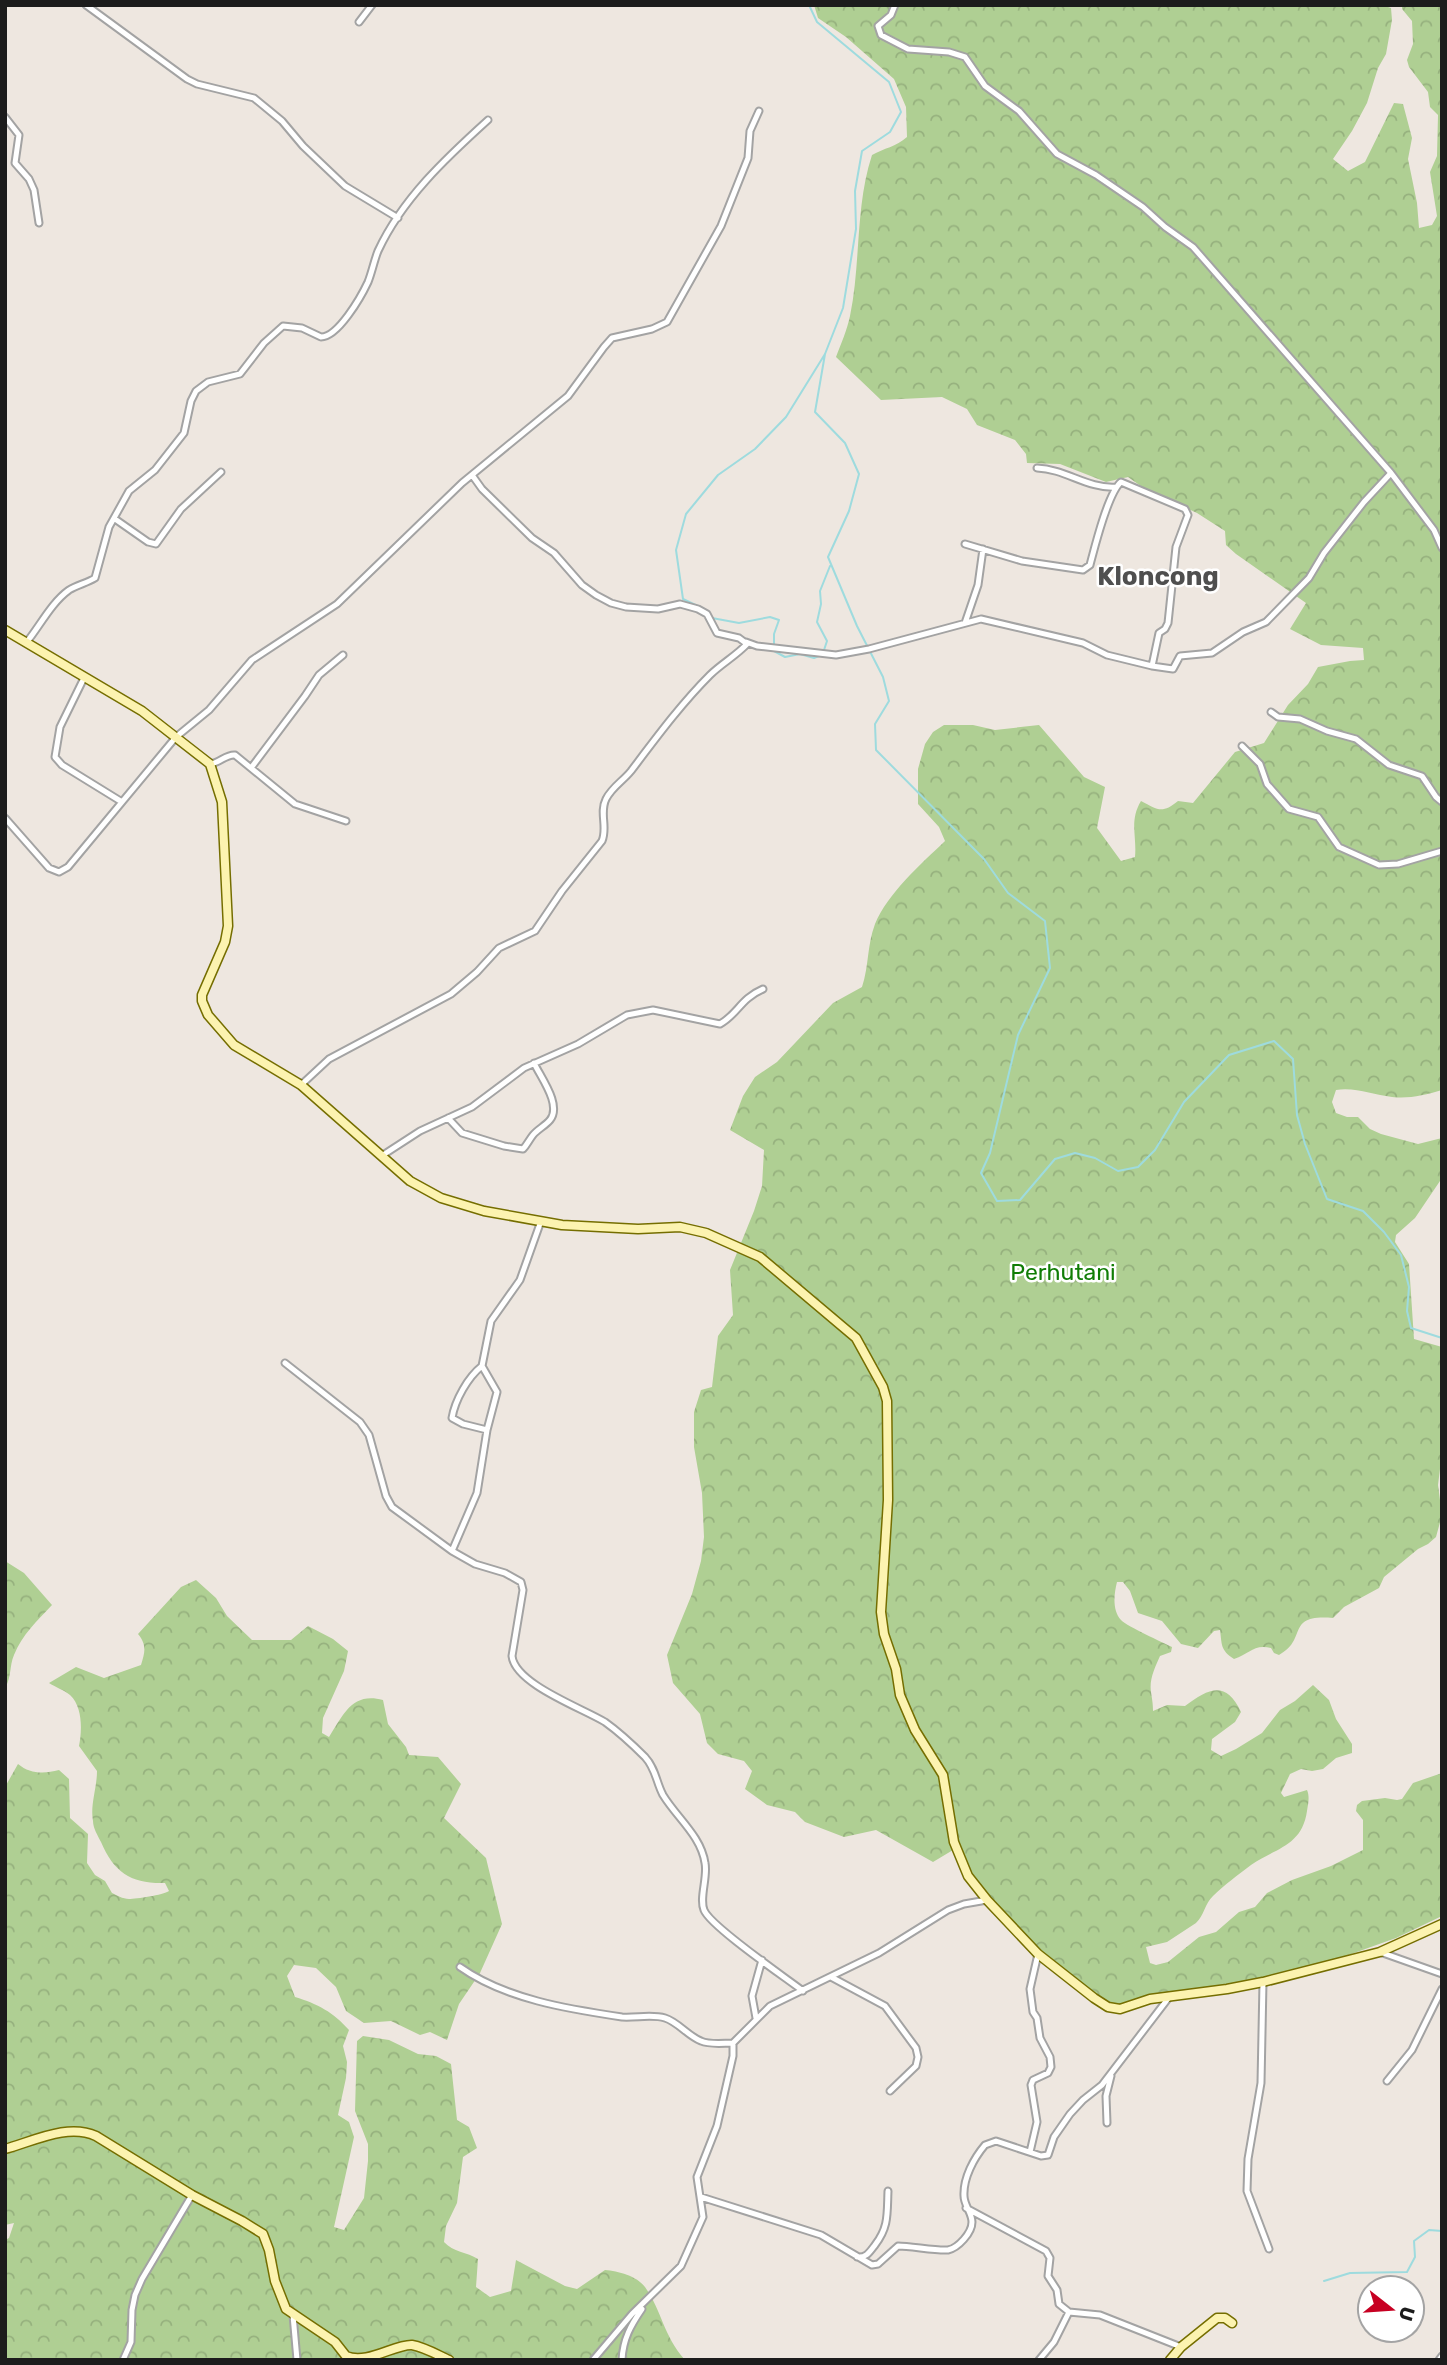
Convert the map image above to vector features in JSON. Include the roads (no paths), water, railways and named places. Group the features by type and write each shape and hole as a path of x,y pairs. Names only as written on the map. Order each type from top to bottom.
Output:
{"street":[{"path":"86,5 187,79 254,98 282,121 303,146 345,186 398,218"},
{"path":"359,22 372,5"},
{"path":"895,5 891,15 878,26 881,35 908,49 961,54 992,92 1018,111 1056,154 1123,193 1186,241 1291,356 1391,473 1434,530 1442,548"},
{"path":"5,818 49,868 59,872 68,867 176,737 209,710 252,660 337,604 472,475 568,396 612,338 659,327 670,318 721,226 748,158 750,131 759,111"},
{"path":"5,117 19,135 15,163 29,178 34,190 39,223"},
{"path":"26,643 47,613 70,589 95,578 107,532 129,491 150,475 180,440 188,421 193,396 201,386 240,374 264,343 283,326 302,328 324,338 336,330 360,296 379,251 415,193 488,120"},
{"path":"1037,468 1057,470 1098,487 1116,487 1124,482 1136,490 1182,508 1188,515 1176,547 1168,623 1166,629 1159,633 1152,666"},
{"path":"115,519 148,542 156,544 181,509 221,472"},
{"path":"472,475 482,489 532,538 554,553 582,585 596,595 626,607 658,609 680,604 698,609 707,614 717,633 757,646 836,655 882,646 975,620 988,620 1083,643 1107,655 1173,669 1180,656 1212,653 1243,632 1265,623 1309,578 1324,553 1391,473"},
{"path":"965,544 1032,563 1087,569 1116,487"},
{"path":"965,623 978,585 983,549"},
{"path":"5,630 142,711 210,764 222,802 228,926 225,942 205,986 202,1002 208,1015 234,1045 301,1085 410,1181 441,1198 484,1211 562,1225 638,1229 680,1227 706,1233 766,1261 856,1338 883,1387 887,1401 888,1500 881,1612 884,1633 907,1715 943,1775 957,1853 968,1876 986,1900 1038,1954 1108,2007 1120,2009 1144,2000 1263,1982 1380,1952 1442,1924"},
{"path":"301,1085 329,1059 451,994 477,972 499,948 535,931 605,834 603,806 614,786 629,773 650,744 712,672 747,642"},
{"path":"251,768 319,675 343,655"},
{"path":"84,678 60,727 55,757 62,765 122,802"},
{"path":"1271,712 1278,717 1300,719 1321,729 1356,738 1389,765 1422,776 1442,803"},
{"path":"1242,746 1259,764 1267,784 1283,803 1294,812 1318,817 1339,847 1381,866 1398,864 1442,851"},
{"path":"210,764 218,763 232,754 295,804 346,821"},
{"path":"383,1155 419,1131 472,1107 500,1084 534,1063 578,1044 635,1012 653,1010 720,1024 745,998 763,989"},
{"path":"448,1118 462,1133 523,1149 536,1132 552,1118 555,1111 552,1097 534,1063"},
{"path":"487,1430 452,1418 454,1409 471,1376 482,1366 491,1321 520,1280 541,1221"},
{"path":"285,1363 360,1422 369,1435 386,1496 392,1507 452,1551 475,1564 505,1573 521,1582 523,1590 512,1652 513,1663 546,1692 604,1722 646,1758 656,1773 663,1795 691,1831 703,1854 706,1874 704,1910 720,1927 803,1991"},
{"path":"452,1551 477,1493 487,1430 497,1392 482,1366"},
{"path":"593,2360 687,2258 703,2217 698,2174 719,2122 733,2056 733,2043 770,2006 891,1946 942,1913 964,1904 986,1900"},
{"path":"1380,1952 1442,1974"},
{"path":"1030,2152 1037,2122 1031,2085 1033,2080 1048,2073 1051,2067 1050,2057 1040,2038 1030,1990 1038,1954"},
{"path":"756,2018 751,1996 762,1960"},
{"path":"460,1967 481,1980 524,1996 564,2007 620,2016 664,2017 702,2042 733,2043"},
{"path":"830,1977 885,2006 916,2048 916,2066 890,2091"},
{"path":"1263,1982 1261,2083 1248,2159 1247,2191 1269,2249"},
{"path":"1387,2081 1412,2050 1442,1989"},
{"path":"701,2197 821,2235 874,2265 898,2246 947,2250 953,2248 961,2242 972,2224 964,2196 966,2181 976,2157 988,2142 996,2141 1048,2155 1054,2137 1070,2114 1102,2085 1170,1996"},
{"path":"1107,2123 1106,2096 1112,2073"},
{"path":"5,2149 63,2132 88,2132 263,2234 281,2300 293,2315 324,2334 350,2358 387,2353 410,2345 449,2360"},
{"path":"857,2257 867,2255 884,2233 887,2224 888,2191"},
{"path":"123,2360 131,2342 135,2295 192,2195"},
{"path":"966,2208 1046,2251 1050,2258 1048,2276 1057,2290 1059,2304 1069,2312 1100,2315 1181,2347"},
{"path":"622,2360 622,2345 647,2300"},
{"path":"1039,2360 1054,2342 1069,2312"},
{"path":"293,2315 296,2360"},
{"path":"1170,2360 1181,2347 1217,2318 1225,2318 1232,2323"}],"waterway":[{"path":"704,609 683,599 676,550 686,514 718,475 755,449 786,417 825,354 843,308 856,229 855,191 862,151 890,132 901,112 889,82 817,22 809,5"},
{"path":"825,354 815,412 845,443 859,474 849,511 828,557 857,626 883,677 889,701 875,724 876,750 984,859 1008,893 1045,921 1050,968 1018,1035 990,1153 981,1173 997,1201 1020,1200 1055,1159 1075,1153 1095,1158 1118,1171 1138,1167 1155,1150 1184,1102 1229,1055 1274,1041 1293,1059 1297,1115 1305,1144 1327,1199 1363,1211 1384,1232 1401,1255 1409,1287 1407,1311 1411,1328 1442,1338"},
{"path":"823,653 827,641 817,622 821,604 820,591 830,566"},
{"path":"712,618 739,623 770,617 779,620 774,634 774,651 785,657 800,654 814,658 819,656"},
{"path":"1324,2281 1350,2273 1407,2272 1415,2257 1414,2241 1429,2230 1442,2231"}],"district":[{"name":"Kloncong","path":"1158,576"}],"park label":[{"name":"Perhutani","path":"1063,1272"}]}
